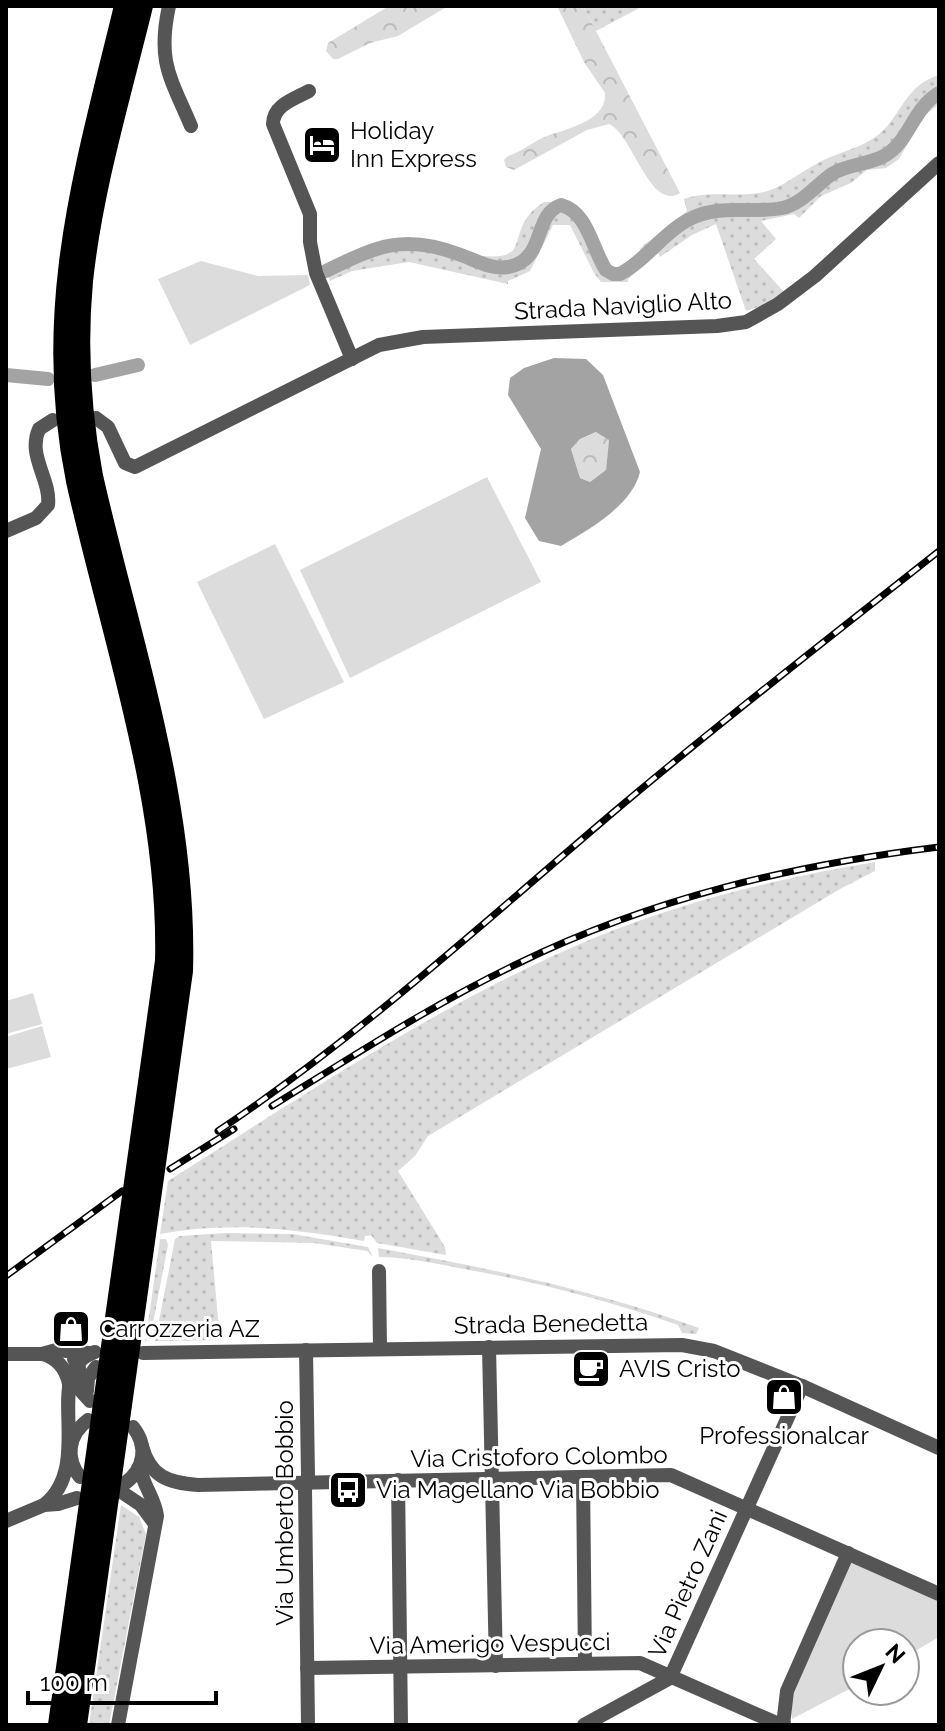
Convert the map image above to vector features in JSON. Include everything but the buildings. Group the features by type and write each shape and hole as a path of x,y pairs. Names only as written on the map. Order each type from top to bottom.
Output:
{"highway":[{"path":"122,6 69,251 62,319 62,373 76,481 156,825 172,995"},
{"path":"77,1725 95,1534 183,918 176,836 163,769 93,476 81,366 82,296 91,229 143,6"},
{"path":"58,1725 95,1534"}],"street":[{"path":"169,6 164,56 191,126"},
{"path":"309,91 276,110 273,124 310,214 310,242 316,273 352,359"},
{"name":"Strada Naviglio Alto","path":"96,418 108,427 125,463 138,467 379,345 423,337 717,326 746,322 778,304 815,276 937,170"},
{"path":"6,531 36,518 48,505 48,491 35,445 39,429 53,420"},
{"path":"379,1271 380,1349"},
{"name":"Strada Benedetta","path":"143,1353 690,1346 714,1351 802,1386 939,1448"},
{"path":"489,1347 496,1666"},
{"path":"59,1350 77,1362 81,1391 90,1402 87,1382 96,1357"},
{"path":"6,1354 42,1354 59,1350 96,1357"},
{"name":"Via Umberto Bobbio","path":"306,1350 308,1725"},
{"path":"42,1354 62,1366 69,1386"},
{"path":"80,1477 73,1467 70,1449 69,1386 71,1372 77,1362 96,1357"},
{"name":"Via Pietro Zani","path":"584,1725 670,1678 802,1386"},
{"path":"44,1505 65,1479 76,1432 88,1420"},
{"path":"118,1725 157,1511 142,1479 142,1446 133,1427"},
{"name":"Via Cristoforo Colombo","path":"142,1446 148,1463 157,1474 170,1482 185,1484 671,1475 939,1594"},
{"path":"141,1462 124,1488 155,1525"},
{"path":"583,1477 585,1663"},
{"path":"398,1480 401,1725"},
{"path":"6,1521 44,1505 77,1498"},
{"path":"784,1724 787,1691 848,1553"},
{"name":"Via Amerigo Vespucci","path":"307,1668 640,1663 784,1724"}],"green space":[{"path":"389,6 448,6 398,36 370,43 338,59 333,59 326,51 328,43"},
{"path":"557,6 583,6 680,193 669,196 659,192 626,141 609,124 587,130 514,170 506,167 504,160 508,156 542,138 582,123 599,111 604,103 605,93 584,62"},
{"path":"583,6 643,6 596,31"},
{"path":"939,75 939,87 920,102 897,141 884,152 838,165 786,202 719,206 691,213 670,227 641,255 640,249 644,245 687,211 684,199 704,195 754,194 778,187 818,163 880,134 916,88"},
{"path":"939,98 939,104 924,116 899,159 886,168 867,170 851,183 821,196 799,218 794,214 761,221 776,239 754,259 784,292 746,311 716,224 692,235 660,257 658,253 628,282 601,282 570,225 553,225 530,271 508,281 508,284 409,262 352,271 330,281 328,276 381,252 403,246 428,248 483,268 509,271 529,261 558,210 570,214 578,223 600,269 609,276 623,277 694,220 729,213 785,213 844,173 883,163 900,147 924,110"},
{"path":"544,202 552,202 543,213 537,235 524,256 495,262 463,253 503,256 512,251 530,213"},
{"path":"201,261 258,276 308,275 310,285 190,345 158,279"},
{"path":"597,432 609,440 606,470 590,482 580,478 571,449 580,439"},
{"path":"487,477 541,582 350,678 300,570"},
{"path":"275,544 344,682 264,719 197,582"},
{"path":"875,862 875,871 428,1136 415,1156 398,1171 445,1247 446,1255 377,1243 371,1235 365,1236 364,1241 288,1230 237,1227 160,1234 168,1181 376,1050 483,990 594,938 662,913 768,883"},
{"path":"33,993 42,1024 6,1034 6,1001"},
{"path":"42,1026 51,1057 6,1069 6,1037"},
{"path":"226,1233 292,1234 368,1247 373,1257 367,1251 314,1243 211,1241 220,1340 155,1341 175,1239"},
{"path":"160,1239 166,1239 168,1245 153,1323 145,1344"},
{"path":"378,1248 540,1281 620,1302 699,1328 696,1334 682,1333 678,1325 601,1300 496,1275 423,1261 379,1257"},
{"path":"121,1505 139,1517 146,1534 109,1725 89,1725"},
{"path":"850,1559 939,1600 939,1637 921,1648 921,1627 841,1627 841,1693 792,1719 790,1692"}],"shaded area":[{"path":"554,358 586,359 603,375 640,472 619,505 597,524 561,546 539,541 525,518 541,449 508,395 510,378 524,368","holes":["596,432 609,440 606,470 590,482 580,478 571,449 580,439"]}],"waterway":[{"path":"326,271 376,249 407,244 441,248 490,266 508,267 529,256 546,218 561,205 570,209 583,223 606,270 620,274 692,218 714,211 771,210 789,206 838,171 884,156 899,143 923,108 939,93"},
{"path":"95,375 138,365"},
{"path":"6,375 48,379"}],"railway":[{"path":"218,1131 369,1019 690,749 939,551"},
{"path":"272,1106 456,996 519,963 620,920 672,902 777,874 939,847"},
{"path":"170,1169 234,1129"},
{"path":"6,1276 122,1191"}],"place":[{"name":"Holiday Inn Express","path":"322,145"},
{"name":"Carrozzeria AZ","path":"71,1329"},
{"name":"AVIS Cristo","path":"591,1369"},
{"name":"Professionalcar","path":"784,1397"},
{"name":"Via Magellano Via Bobbio","path":"348,1490"}]}
